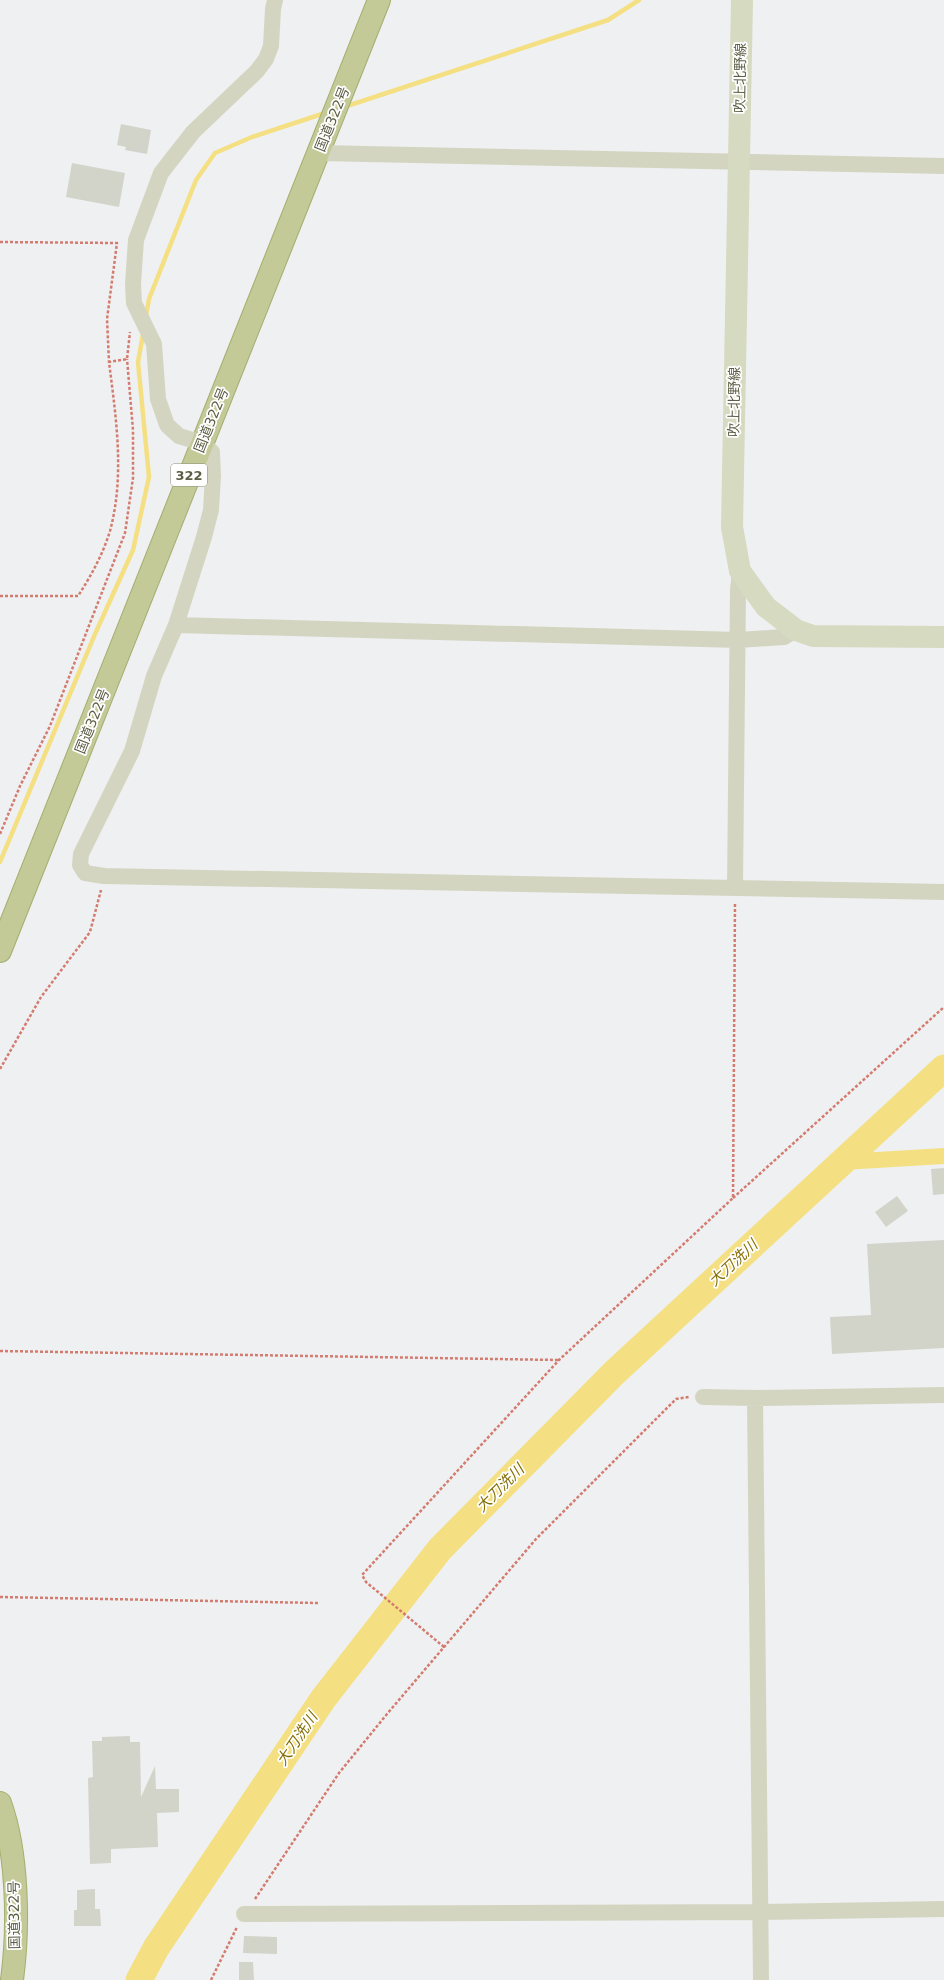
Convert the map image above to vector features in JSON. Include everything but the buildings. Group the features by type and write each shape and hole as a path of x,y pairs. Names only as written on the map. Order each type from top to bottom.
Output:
{"highway":[{"name":"国道322号","path":"0,951 379,0"},
{"name":"国道322号","path":"0,1804 7,1822 16,1895 12,1980"}],"main road":[{"name":"吹上北野線","path":"742,0 732,527 740,571 766,607 796,630 813,636 944,637"}],"street":[{"path":"275,0 273,8 271,46 266,59 257,71 193,132 161,173 136,240 133,284 134,303 154,344 158,399 167,425 180,436 202,443 212,452 214,476 210,510 204,537 176,625 154,676 132,751 81,854 80,865 85,873 94,876 944,892"},
{"path":"318,153 944,166"},
{"path":"735,888 739,640 738,590 740,571"},
{"path":"176,625 739,640 784,637 796,630"},
{"path":"703,1397 755,1398 944,1395"},
{"path":"755,1398 761,1980"},
{"path":"244,1914 761,1912 944,1909"}],"path":[{"path":"0,242 117,243 107,319 109,362 119,454 116,499 110,531 95,569 78,596 0,596"},
{"path":"0,834 20,786 50,726 124,533 133,478 133,430 127,359 134,303"},
{"path":"109,362 127,359"},
{"path":"0,1069 40,997 90,932 104,876"},
{"path":"733,1198 735,888"},
{"path":"444,1647 366,1582 362,1574 559,1360 733,1198 944,1006"},
{"path":"0,1351 559,1360"},
{"path":"211,1980 244,1914 339,1773 444,1647 536,1539 676,1399 686,1396 703,1397"},
{"path":"0,1597 318,1603"}],"waterway":[{"path":"344,107 608,20 639,0"},
{"path":"146,316 149,299 196,180 215,153 252,137 328,112"},
{"path":"0,862 95,634 133,550 149,477 138,362 143,334"},
{"name":"大刀洗川","path":"139,1980 156,1948 323,1699 440,1549 614,1373 944,1068"},
{"path":"843,1162 944,1156"}]}
